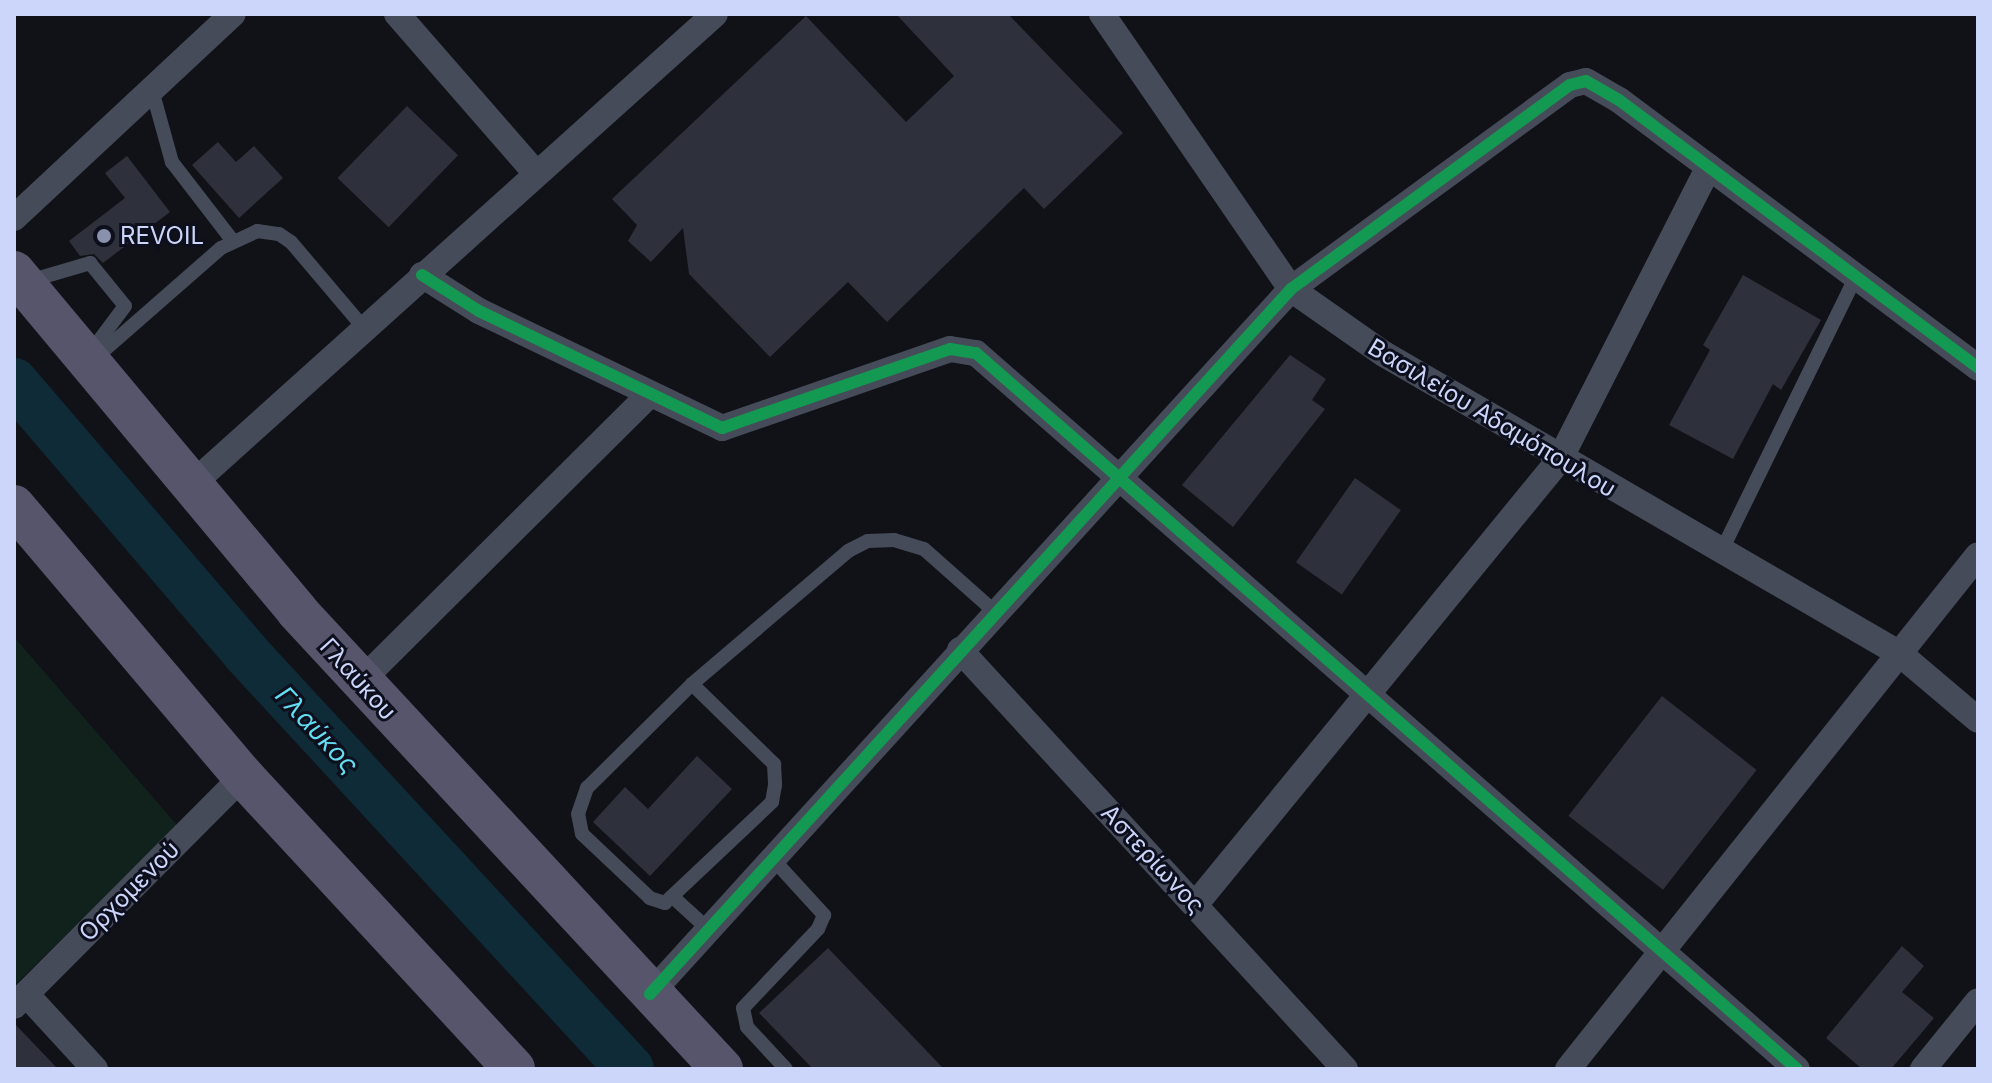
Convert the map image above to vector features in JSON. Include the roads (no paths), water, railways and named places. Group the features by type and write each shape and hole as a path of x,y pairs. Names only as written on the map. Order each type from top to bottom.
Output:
{"main road":[{"name":"Γλαύκου","path":"18,278 189,487 360,682 722,1069"},
{"path":"14,506 243,776 514,1069"}],"street":[{"path":"14,218 233,14"},
{"path":"397,14 535,172"},
{"path":"189,487 535,172 715,14"},
{"name":"Βασιλείου Αδαμόπουλου","path":"1102,14 1291,289 1384,354 1900,654 1978,720"},
{"path":"650,994 771,857 1291,289 1335,253 1579,81 1619,100 1978,368"},
{"path":"1195,905 1560,459 1709,167"},
{"path":"422,275 455,298 649,395 727,427 964,348 981,356 1117,481 1369,693 1797,1069"},
{"path":"360,682 649,395"},
{"path":"1582,1064 1665,951 1978,555"},
{"name":"Αστερίωνος","path":"960,650 1345,1069"},
{"name":"Ορχομενού","path":"20,1000 243,776"},
{"path":"20,1000 95,1069"},
{"path":"1923,1069 1978,1001"}],"lane":[{"path":"152,90 172,162 232,240"},
{"path":"86,362 232,240 257,231 279,234 364,328"},
{"path":"18,278 90,263 108,284 125,306 86,362"},
{"path":"1721,552 1856,277"},
{"path":"692,684 774,764 775,785 772,802 674,898 665,903 650,898 582,834 578,814 587,788 692,684 848,551 868,541 894,540 924,549 995,612"},
{"path":"771,857 824,915 818,929 743,1008 747,1027 786,1069"},
{"path":"674,898 708,929"}],"waterway":[{"name":"Γλαύκος","path":"14,382 246,653 630,1069"}],"place":[{"name":"REVOIL","path":"104,236"}]}
